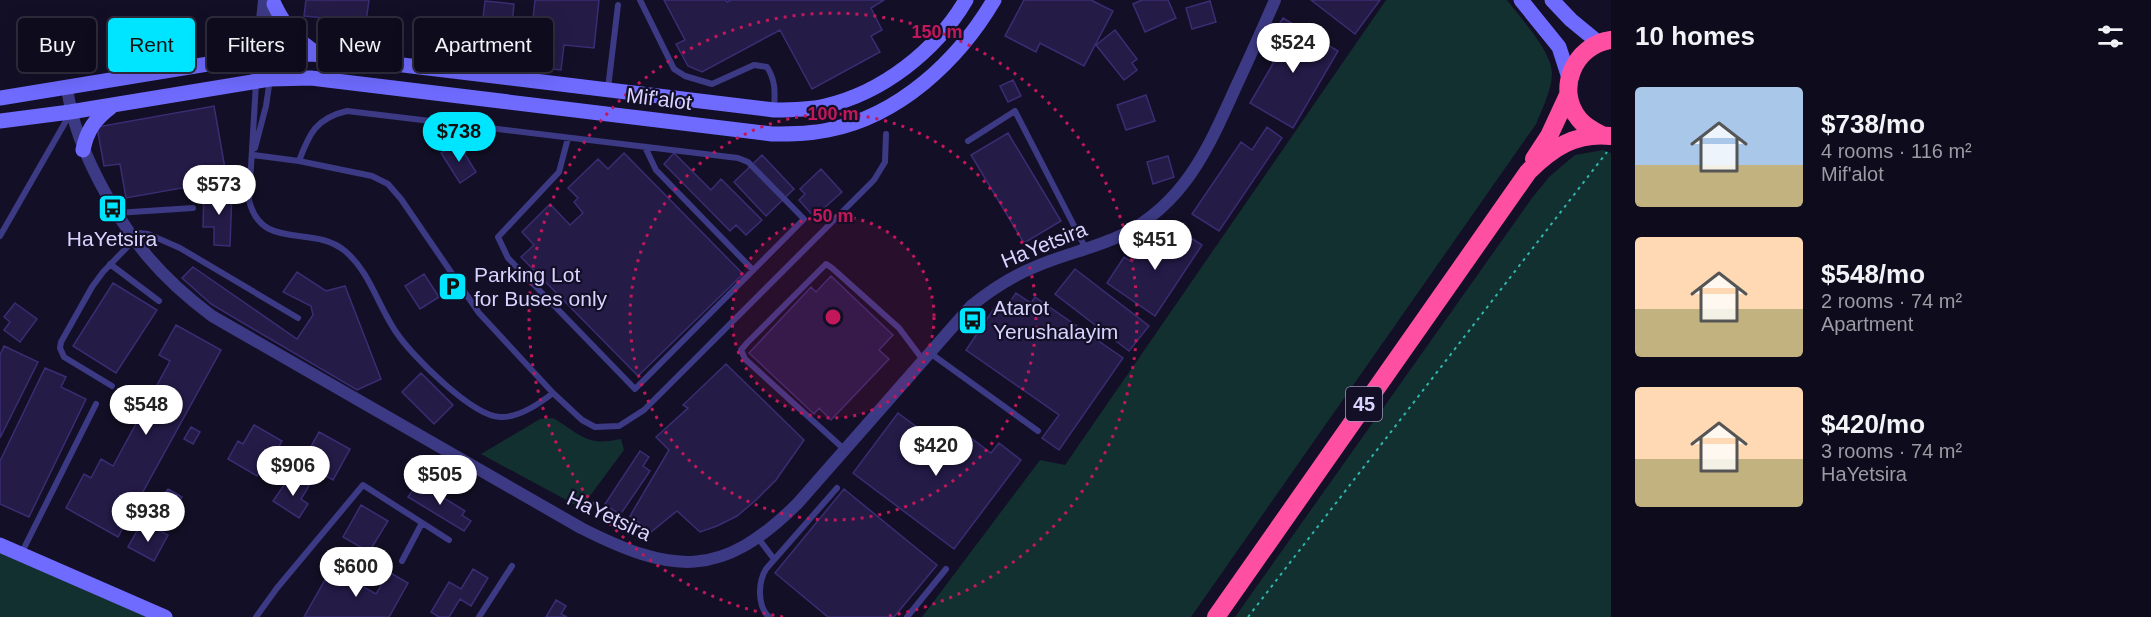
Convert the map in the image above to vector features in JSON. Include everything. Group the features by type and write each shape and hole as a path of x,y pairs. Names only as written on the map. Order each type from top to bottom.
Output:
{"highway":[{"name":"45","path":"1216,617 1513,192 1549,136 1573,67 1580,57 1607,40"},
{"path":"1568,86 1572,108 1579,120 1608,140"},
{"name":"45","path":"1513,192 1535,166 1560,145 1585,136 1608,140"}],"street":[{"name":"Mif'alot","path":"402,64 774,110 800,110 824,106 866,92 912,62 946,28 966,0"},
{"name":"Mif'alot","path":"0,122 263,80 311,78 772,134 802,134 829,130 857,122 903,98 927,81 965,43 994,0"},
{"name":"HaYetsira","path":"67,88 70,112 83,150 115,213 130,236 165,276 212,316 580,528 642,556 666,561 694,562 717,558 758,538 778,523 971,306 996,286 1037,266 1120,236 1140,225 1173,197 1189,179 1214,137 1275,0"},
{"path":"1521,0 1559,47 1568,86"},
{"path":"1552,0 1571,20 1607,40"},
{"path":"270,2 289,31 318,54"},
{"path":"268,18 270,2"},
{"name":"Mif'alot","path":"306,54 318,54"},
{"name":"Mif'alot","path":"0,98 207,65"},
{"path":"263,80 264,72"},
{"path":"83,150 89,129 95,120 114,105"},
{"path":"0,545 165,617"}],"lane":[{"path":"640,0 674,69 686,76 712,84 754,65 767,67 773,76 776,93 774,110"},
{"path":"607,90 618,5"},
{"path":"253,155 262,124 263,80"},
{"path":"263,80 249,200 252,213 258,221 273,232 328,240 349,255 363,272 395,331 410,350 458,396 479,411 499,417 511,416 542,402 553,393"},
{"path":"299,161 309,135 318,125 331,114 347,111 738,158 748,162 804,219 635,389 508,258 498,237 559,172 568,138"},
{"path":"968,141 1015,111 1086,249"},
{"path":"0,236 70,112"},
{"path":"253,155 299,161 372,176 387,184 401,199 479,314 553,393 582,420 595,427 619,426 644,410 874,180 885,162 886,135"},
{"path":"645,147 656,170 753,270"},
{"path":"115,213 193,208"},
{"path":"112,386 64,357 60,348 61,342 92,287 130,236 148,234 180,248 298,318"},
{"path":"110,264 159,301"},
{"path":"844,450 745,359 741,350 826,264 899,328 927,357 1038,431"},
{"path":"21,554 96,404"},
{"path":"256,617 277,588 363,485 449,540"},
{"path":"769,617 765,613 760,597 760,579 774,559 837,488"},
{"path":"402,561 422,523"},
{"path":"758,538 774,559"},
{"path":"479,617 512,566"},
{"path":"907,617 946,569"}],"path":[{"path":"1248,617 1608,140"}],"green space":[{"path":"1386,0 1507,0 1535,36 1547,56 1552,75 1548,94 1536,124 1191,617 922,617 1040,460 1065,465"},
{"path":"1603,150 1611,153 1611,617 1235,617 1532,198 1550,176 1575,155"},
{"path":"553,418 584,438 599,441 621,439 624,450 581,508 481,454 540,419"},
{"path":"0,552 148,617 0,617"}],"building":[{"path":"306,0 369,0 367,18 304,16"},
{"path":"535,0 599,0 594,48 564,45 561,70 553,69 553,18 533,18"},
{"path":"664,0 726,0 727,2 731,0 884,0 871,8 882,30 871,36 880,52 812,89 780,30 702,72 688,66 676,44 685,40"},
{"path":"1024,0 1091,0 1113,11 1084,66 1040,43 1036,52 1005,36"},
{"path":"1142,0 1168,0 1176,18 1145,32 1133,4"},
{"path":"1311,0 1380,0 1355,34"},
{"path":"485,1 514,4 513,18 483,18"},
{"path":"1210,1 1216,22 1192,29 1186,8"},
{"path":"1283,18 1338,51 1293,128 1250,103 1274,62 1270,60 1279,45 1274,42 1280,31 1276,29"},
{"path":"1115,30 1137,59 1132,63 1137,70 1124,80 1096,45"},
{"path":"1013,80 1021,96 1008,102 1000,86"},
{"path":"1146,95 1155,121 1126,130 1117,105"},
{"path":"214,106 227,180 126,198 120,164 104,166 97,127"},
{"path":"1267,127 1282,138 1219,231 1192,214 1241,142 1252,150"},
{"path":"1008,133 1061,221 1024,243 971,155"},
{"path":"458,143 476,172 460,183 441,153"},
{"path":"624,153 743,274 638,376 521,257 534,245 522,232 550,204 570,225 583,213 574,202 578,198 568,188 598,159 608,169"},
{"path":"674,153 711,190 721,179 762,220 746,235 736,225 730,231 664,164"},
{"path":"762,155 794,189 766,216 734,182"},
{"path":"1168,156 1174,177 1153,184 1147,162"},
{"path":"821,169 842,192 814,217 799,200 805,194 800,189"},
{"path":"204,191 232,192 230,246 214,245 214,227 203,227"},
{"path":"1174,227 1202,245 1155,316 1107,283 1124,257 1132,262 1145,242 1158,250"},
{"path":"193,267 297,339 313,315 311,306 283,292 297,272 326,291 345,286 381,379 357,390 211,304 182,278"},
{"path":"1075,269 1149,326 1129,351 1055,294"},
{"path":"424,274 439,297 420,309 405,286"},
{"path":"831,276 893,335 879,350 889,359 831,420 819,408 814,414 749,353 811,287 816,292"},
{"path":"113,283 157,310 116,373 73,346"},
{"path":"1016,293 1031,303 1035,297 1123,358 1059,450 1042,438 1059,415 966,350 995,307 1003,312"},
{"path":"15,303 37,319 20,342 4,330 10,322 4,317"},
{"path":"176,325 221,350 118,537 66,508 84,474 91,478 101,459 113,466 170,361 159,355"},
{"path":"4,346 38,362 0,438 0,355"},
{"path":"726,364 804,440 776,480 737,516 700,532 677,511 651,532 630,516 669,450 656,437 688,408 683,405"},
{"path":"45,368 66,377 61,387 86,399 29,517 0,504 0,461"},
{"path":"421,373 453,405 434,424 402,392"},
{"path":"898,413 937,442 946,430 954,436 959,429 991,453 999,443 1021,460 954,549 853,473"},
{"path":"254,425 282,441 269,464 265,462 257,476 228,459 238,441 243,444"},
{"path":"191,427 200,432 193,444 184,439"},
{"path":"319,432 350,449 333,480 302,463"},
{"path":"640,451 649,457 643,466 650,471 620,515 605,504"},
{"path":"291,475 309,486 301,499 308,504 299,518 273,501"},
{"path":"418,482 465,511 462,515 471,521 464,531 408,497"},
{"path":"168,489 182,497 170,516 156,507"},
{"path":"844,489 937,565 894,617 828,617 775,573"},
{"path":"361,505 388,521 369,552 343,537"},
{"path":"152,527 168,535 154,561 128,547 138,529 148,534"},
{"path":"331,569 376,594 389,572 408,583 389,617 304,617"},
{"path":"473,569 488,578 471,606 460,599 449,617 439,617 431,612 449,582 461,589"},
{"path":"556,600 566,606 561,614 567,617 546,617"}],"place":[{"name":"HaYetsira","path":"112,208"},
{"name":"Parking Lot for Buses only","path":"453,287"},
{"name":"Atarot Yerushalayim","path":"972,320"}]}
